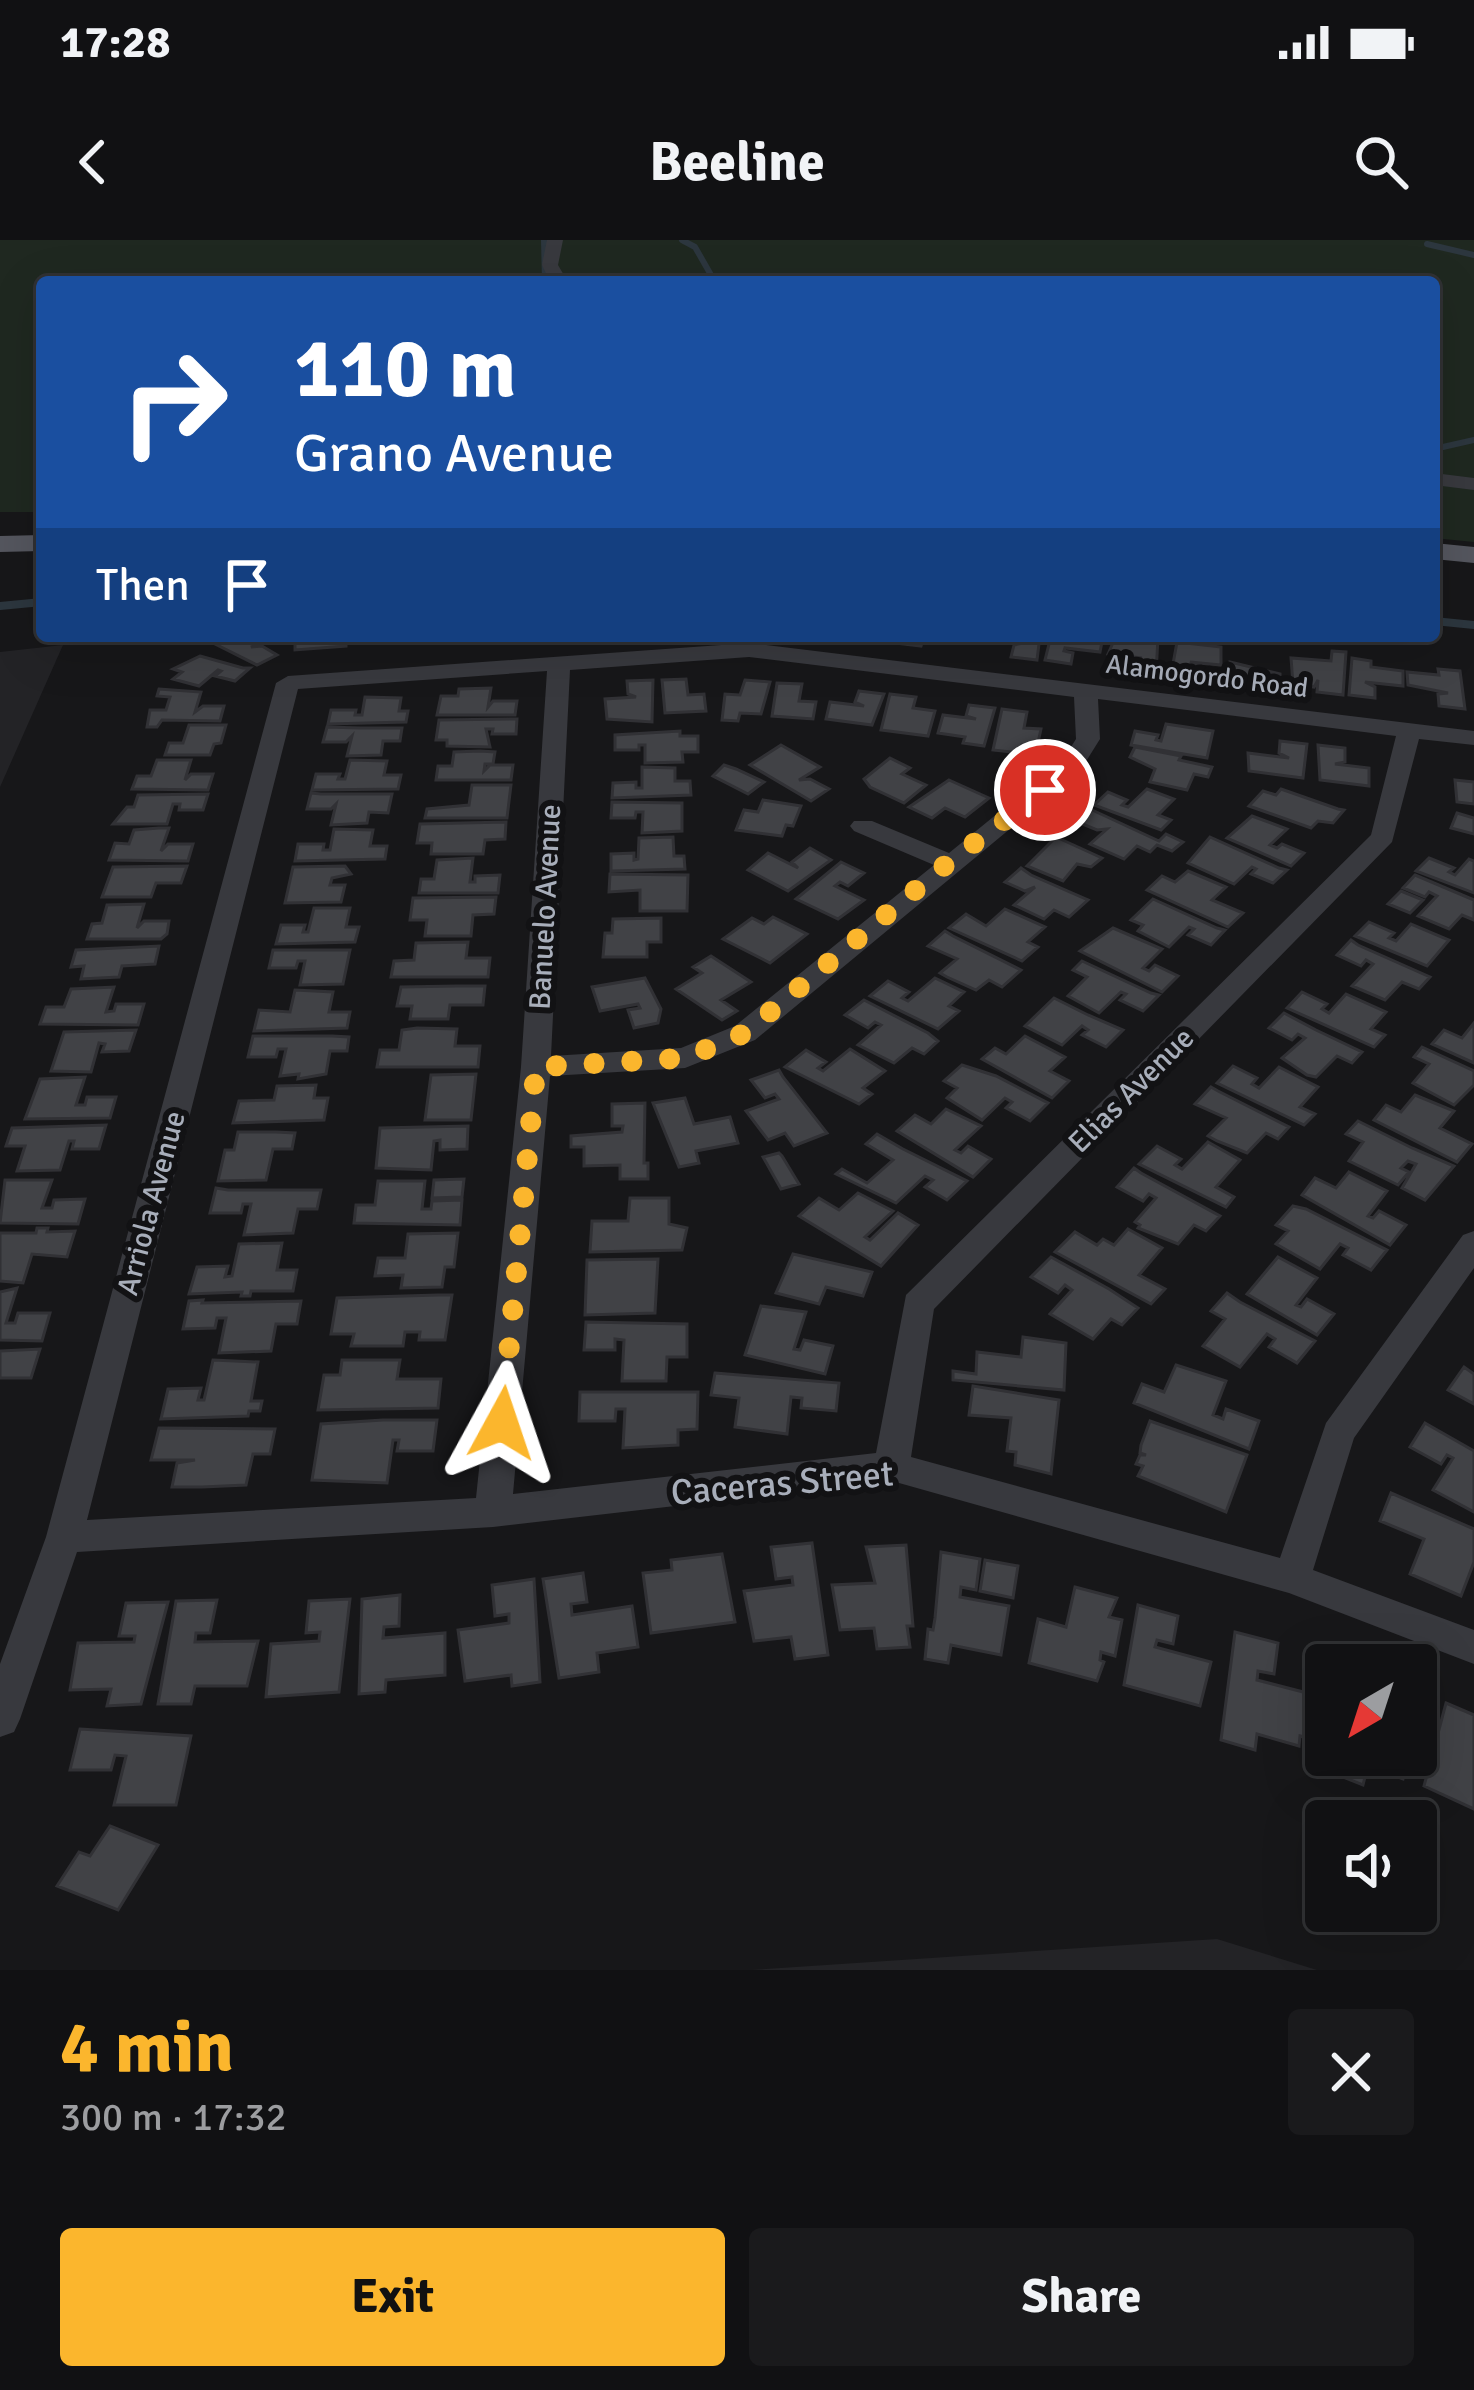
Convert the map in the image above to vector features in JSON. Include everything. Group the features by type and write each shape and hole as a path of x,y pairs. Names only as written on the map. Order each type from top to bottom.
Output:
{"main road":[{"path":"0,519 36,518"},
{"path":"0,544 36,543"},
{"path":"1440,552 1474,555"},
{"path":"1440,577 1474,580"}],"street":[{"path":"555,240 550,265 556,276"},
{"path":"1440,480 1474,484"},
{"name":"Alamogordo Road","path":"288,683 749,650 1474,738"},
{"name":"Banuelo Avenue","path":"494,1512 536,1067 559,661"},
{"name":"Arriola Avenue","path":"0,1719 64,1537 288,683"},
{"path":"536,1067 685,1058 745,1033 1071,766 1088,739 1086,692"},
{"name":"Elias Avenue","path":"892,1466 918,1304 1383,837 1409,731"},
{"path":"862,826 949,862"},
{"path":"1292,1578 1338,1432 1474,1243"},
{"name":"Caceras Street","path":"64,1537 494,1512 892,1466 1292,1578 1474,1647"}],"shaded area":[{"path":"0,240 1474,240 1474,542 1440,539 1440,276 36,276 36,512 0,512"},
{"path":"63,645 0,787 0,652"},
{"path":"1217,1939 1317,1970 751,1970"}],"building":[{"path":"211,642 261,642 251,647 262,646 277,655 257,665"},
{"path":"295,642 346,642 346,646 295,650"},
{"path":"1019,642 1039,642 1037,660 1011,657 1014,645 1023,643"},
{"path":"1050,642 1102,642 1100,652 1065,648 1073,653 1071,664 1045,660"},
{"path":"1113,642 1158,642 1156,674 1131,671 1132,659 1142,658 1108,654"},
{"path":"1177,642 1221,647 1221,665 1190,662 1198,666 1197,678 1171,675"},
{"path":"1332,651 1346,652 1343,695 1317,692 1318,680 1314,687 1293,684 1291,658 1331,661"},
{"path":"200,656 250,668 235,681 215,676 218,670 199,686 173,679 182,672 173,669"},
{"path":"1352,658 1371,661 1371,667 1403,671 1403,686 1365,682 1375,687 1375,698 1349,695"},
{"path":"1230,662 1280,674 1280,687 1229,678"},
{"path":"1438,669 1460,671 1465,709 1439,706 1438,694 1448,693 1408,685 1407,672 1439,675"},
{"path":"686,679 688,695 704,694 706,711 665,713 662,680"},
{"path":"653,680 652,722 607,719 605,699 636,697 628,694 627,681"},
{"path":"745,680 770,682 761,714 740,713 738,721 722,720 725,694 740,695"},
{"path":"777,683 802,684 799,701 816,702 813,719 772,716"},
{"path":"491,688 488,707 493,701 517,701 515,715 437,715 441,696 458,696 459,689"},
{"path":"159,689 201,692 195,712 203,706 224,706 220,721 162,720 157,727 147,727 150,710 166,710 170,697 157,696"},
{"path":"859,691 884,694 872,725 826,719 830,702 864,706 855,702"},
{"path":"890,694 916,697 913,708 935,711 928,736 881,730"},
{"path":"365,697 401,698 399,711 408,711 406,722 328,724 331,710 356,710 355,715 362,715"},
{"path":"969,705 995,708 984,746 938,733 943,715 976,719 966,716"},
{"path":"1002,709 1027,712 1024,728 1041,729 1037,747 1022,745 1020,753 993,750"},
{"path":"517,719 516,734 492,734 493,729 486,729 490,747 447,746 447,740 436,740 439,720"},
{"path":"1166,724 1213,731 1207,758 1131,745 1135,731 1158,735 1156,740 1161,741"},
{"path":"189,725 226,725 221,743 214,744 210,755 165,755 169,743 183,743"},
{"path":"327,727 402,728 400,741 383,741 381,755 347,756 352,736 346,742 323,742"},
{"path":"680,731 680,736 698,736 698,752 682,752 683,762 645,763 645,745 639,745 639,750 615,750 615,735"},
{"path":"1280,741 1307,744 1303,778 1249,771 1248,753 1289,758 1279,753"},
{"path":"781,745 820,767 799,780 810,779 829,789 811,801 750,765"},
{"path":"1318,745 1345,748 1345,762 1335,764 1369,768 1369,786 1320,780"},
{"path":"1135,747 1212,767 1208,777 1194,774 1187,790 1150,782 1155,769 1130,757"},
{"path":"454,752 495,752 493,764 485,764 484,771 490,765 513,765 511,780 436,780 438,766 452,766"},
{"path":"890,758 910,768 902,774 926,785 904,803 870,787 864,779"},
{"path":"157,760 191,760 185,780 191,774 213,774 208,790 132,789 137,776 151,776"},
{"path":"350,760 387,761 384,775 401,775 398,789 312,790 316,774 340,774 338,779 345,779"},
{"path":"724,765 764,782 748,794 713,776"},
{"path":"642,767 675,768 675,781 690,781 691,795 612,798 613,783 636,782 636,788 642,788"},
{"path":"949,780 989,798 965,817 945,808 932,818 909,807"},
{"path":"1455,780 1474,782 1474,804 1457,802"},
{"path":"472,785 511,785 507,818 425,818 427,809 469,805"},
{"path":"1147,789 1174,799 1158,815 1171,820 1161,830 1094,805 1108,792 1127,800 1122,805 1128,807"},
{"path":"1281,789 1344,810 1333,823 1318,821 1311,828 1249,806 1263,791 1276,795"},
{"path":"311,793 392,794 388,813 369,812 367,823 331,825 336,804 331,809 307,809"},
{"path":"208,794 203,810 179,810 180,804 173,804 167,824 113,824 127,807 134,807 138,795"},
{"path":"763,800 801,806 793,826 786,825 782,836 736,830 744,810 758,812"},
{"path":"612,802 682,803 682,831 642,833 643,812 636,812 635,818 611,818"},
{"path":"1090,809 1159,841 1166,834 1183,842 1172,851 1157,845 1150,852 1137,846 1124,859 1090,844 1107,829 1075,821"},
{"path":"1457,813 1474,818 1474,834 1451,828"},
{"path":"1252,816 1287,829 1270,845 1282,844 1304,853 1291,866 1227,838"},
{"path":"506,822 505,839 485,840 483,854 431,854 432,843 417,843 420,824"},
{"path":"169,828 161,851 168,844 193,844 188,861 109,860 115,843 129,844 134,830"},
{"path":"334,829 373,830 370,846 387,846 385,859 295,861 298,844 324,844 323,850 330,850"},
{"path":"673,837 674,856 684,856 685,869 611,871 611,854 634,853 634,860 638,859 639,838"},
{"path":"1056,837 1102,858 1091,867 1077,864 1063,881 1027,866"},
{"path":"1210,837 1287,870 1273,883 1251,874 1256,869 1252,867 1234,884 1188,863"},
{"path":"810,848 831,860 788,891 748,870 768,853 798,868 792,862"},
{"path":"473,858 470,882 475,882 475,876 500,875 498,893 419,893 421,879 434,879 437,860"},
{"path":"1429,858 1454,868 1449,872 1455,875 1469,859 1474,861 1474,893 1416,871"},
{"path":"841,862 864,873 848,886 840,882 835,886 864,900 838,919 796,899"},
{"path":"187,866 181,883 156,883 151,897 102,897 113,867"},
{"path":"345,866 351,874 332,878 330,885 345,885 341,902 285,903 293,867"},
{"path":"1021,868 1088,900 1069,917 1054,910 1044,919 1014,905 1035,887 1025,891 1005,882"},
{"path":"1188,871 1226,887 1212,900 1243,913 1228,927 1147,890 1162,876 1175,882"},
{"path":"610,874 688,875 687,911 640,911 640,890 609,892"},
{"path":"1415,875 1474,900 1474,920 1462,915 1449,929 1418,916 1437,896 1429,892 1425,897 1403,888"},
{"path":"1401,891 1423,900 1410,913 1388,904"},
{"path":"496,897 494,914 473,915 471,936 425,936 427,920 410,920 413,898"},
{"path":"1153,899 1225,930 1211,945 1188,935 1194,929 1189,927 1169,947 1138,931 1143,925 1131,920"},
{"path":"144,904 137,928 144,921 169,921 161,939 87,939 92,924 102,923 107,905"},
{"path":"314,908 350,908 346,927 359,927 355,942 276,944 281,925 305,925 303,932 308,932"},
{"path":"1005,909 1045,927 1028,942 1038,947 1022,961 949,928 966,914 986,926"},
{"path":"773,917 807,934 770,963 723,939 752,918 764,924"},
{"path":"661,918 661,942 647,942 647,957 603,957 605,933 612,933 613,919"},
{"path":"1369,922 1394,933 1389,938 1396,941 1411,924 1449,940 1427,966 1355,936"},
{"path":"1113,928 1162,949 1143,968 1149,971 1155,965 1178,976 1162,992 1080,951"},
{"path":"945,931 1021,970 1002,987 989,980 976,990 947,977 940,973 957,959 928,946"},
{"path":"1351,940 1430,977 1419,989 1402,982 1385,1000 1352,986 1373,964 1366,960 1361,966 1337,955"},
{"path":"468,942 466,958 490,958 488,977 391,977 394,961 414,960 416,943"},
{"path":"159,946 155,964 122,966 119,977 81,979 84,966 71,967 76,950"},
{"path":"273,950 350,950 343,984 300,985 305,961 298,961 296,968 269,968"},
{"path":"711,956 751,982 721,1000 737,1011 722,1020 676,989 702,973 693,967"},
{"path":"1082,961 1159,995 1143,1011 1120,1000 1126,994 1121,992 1099,1013 1068,996 1087,977 1073,970"},
{"path":"645,978 661,1009 658,1023 634,1028 628,1010 640,1008 638,1004 600,1011 592,987"},
{"path":"935,978 964,992 949,1006 959,1011 938,1029 870,996 888,981 909,992 902,998 908,1001"},
{"path":"485,986 483,1005 450,1005 448,1019 410,1019 412,1006 397,1006 401,987"},
{"path":"114,987 106,1012 114,1011 116,1004 144,1004 138,1025 40,1024 46,1007 64,1007 71,989"},
{"path":"295,990 333,992 329,1012 350,1012 347,1028 254,1031 259,1010 290,1012"},
{"path":"1302,992 1327,1004 1322,1009 1329,1013 1346,994 1386,1012 1371,1029 1385,1035 1374,1047 1287,1008"},
{"path":"1054,998 1123,1030 1106,1047 1082,1035 1088,1030 1082,1026 1062,1045 1025,1026"},
{"path":"864,1000 938,1041 924,1054 912,1048 894,1063 858,1045 881,1025 875,1022 868,1028 845,1015"},
{"path":"1284,1013 1362,1052 1352,1063 1337,1056 1316,1077 1307,1075 1282,1058 1305,1038 1298,1034 1292,1040 1269,1028"},
{"path":"1474,1023 1474,1063 1432,1044 1444,1030 1462,1038"},
{"path":"457,1029 455,1046 480,1046 478,1067 377,1067 380,1050 399,1050 402,1030"},
{"path":"136,1030 129,1051 102,1052 105,1044 99,1043 91,1072 51,1071 64,1032"},
{"path":"253,1036 349,1037 347,1051 330,1051 326,1074 298,1079 299,1074 280,1076 286,1049 278,1049 276,1057 248,1057"},
{"path":"1025,1036 1065,1057 1050,1071 1069,1081 1052,1098 982,1059 995,1048 1006,1054"},
{"path":"1422,1047 1474,1071 1474,1085 1454,1105 1413,1083 1429,1064 1414,1057"},
{"path":"850,1049 885,1071 863,1088 872,1094 859,1104 785,1067 806,1050 826,1062 818,1068 823,1071"},
{"path":"962,1065 996,1076 1048,1103 1030,1121 1006,1108 1012,1102 1005,1098 982,1120 947,1098 957,1088 944,1081"},
{"path":"1233,1066 1257,1078 1252,1084 1259,1088 1279,1067 1318,1087 1300,1107 1315,1114 1304,1125 1217,1083"},
{"path":"779,1070 827,1133 794,1146 785,1133 768,1140 746,1111 779,1099 775,1094 765,1098 751,1080"},
{"path":"476,1074 471,1120 425,1120 431,1075"},
{"path":"85,1077 76,1105 85,1105 87,1097 116,1097 110,1118 25,1119 40,1079"},
{"path":"316,1085 314,1098 328,1098 324,1120 233,1123 239,1101 274,1100 277,1086"},
{"path":"1211,1087 1289,1127 1278,1139 1266,1133 1247,1153 1217,1141 1208,1136 1226,1118 1195,1104"},
{"path":"1415,1095 1454,1111 1440,1128 1472,1144 1457,1162 1374,1120 1386,1105 1401,1112"},
{"path":"685,1098 694,1124 730,1117 738,1143 696,1151 699,1163 679,1167 653,1103"},
{"path":"645,1103 648,1179 620,1179 620,1165 584,1166 584,1147 571,1147 571,1136 622,1132 623,1126 612,1126 612,1104"},
{"path":"946,1109 981,1126 955,1150 961,1153 968,1146 991,1159 973,1177 897,1131 915,1115 931,1124"},
{"path":"1358,1121 1454,1166 1425,1200 1402,1188 1416,1164 1408,1161 1401,1168 1409,1172 1398,1185 1349,1161 1363,1142 1346,1134"},
{"path":"106,1125 99,1149 72,1149 74,1141 69,1141 60,1170 17,1171 25,1146 6,1146 12,1128"},
{"path":"468,1126 467,1149 440,1150 440,1140 434,1141 431,1170 376,1168 380,1128"},
{"path":"238,1132 295,1133 292,1149 273,1149 266,1180 218,1181 225,1150 234,1150"},
{"path":"877,1134 967,1181 947,1200 925,1187 933,1180 925,1176 896,1203 836,1174 842,1169 867,1183 893,1160 866,1144"},
{"path":"1208,1142 1240,1160 1216,1187 1234,1197 1226,1207 1139,1164 1157,1146 1181,1159 1175,1165 1182,1169"},
{"path":"779,1153 799,1184 781,1189 763,1157"},
{"path":"1134,1168 1220,1216 1206,1231 1194,1225 1178,1244 1138,1228 1135,1222 1156,1198 1149,1194 1143,1201 1117,1187"},
{"path":"1349,1172 1387,1191 1368,1216 1373,1218 1379,1211 1406,1225 1390,1245 1302,1195 1315,1178 1336,1188"},
{"path":"464,1179 462,1197 432,1198 434,1180"},
{"path":"5,1180 52,1180 42,1208 52,1208 54,1200 85,1199 78,1224 0,1223"},
{"path":"378,1181 425,1181 422,1209 431,1209 432,1201 462,1200 460,1225 354,1223 356,1205 375,1205"},
{"path":"216,1188 321,1190 317,1209 298,1209 293,1233 244,1235 251,1204 243,1204 241,1213 210,1213"},
{"path":"858,1193 893,1211 865,1237 870,1240 898,1213 918,1225 881,1266 799,1216 819,1198 839,1210"},
{"path":"630,1198 669,1198 669,1224 687,1228 682,1250 590,1252 592,1221 628,1221"},
{"path":"1293,1206 1387,1250 1371,1270 1343,1255 1348,1248 1340,1244 1320,1269 1276,1244 1288,1231 1276,1225"},
{"path":"37,1228 75,1231 67,1257 32,1254 23,1283 0,1281 0,1233 36,1233"},
{"path":"1128,1229 1162,1248 1139,1275 1165,1289 1151,1304 1055,1252 1075,1232 1097,1245 1103,1239 1114,1245"},
{"path":"458,1233 454,1267 445,1267 442,1287 401,1288 403,1275 375,1276 378,1258 405,1258 408,1234"},
{"path":"282,1243 277,1270 297,1270 293,1291 251,1291 250,1296 241,1296 242,1292 189,1294 197,1267 228,1266 225,1277 232,1276 239,1244"},
{"path":"793,1254 872,1272 863,1296 826,1287 819,1304 776,1293"},
{"path":"1051,1257 1138,1308 1122,1325 1111,1319 1093,1339 1050,1314 1072,1290 1065,1285 1058,1293 1031,1277"},
{"path":"1278,1257 1317,1278 1296,1305 1301,1307 1307,1299 1334,1314 1317,1335 1247,1294"},
{"path":"658,1259 655,1313 585,1315 587,1260"},
{"path":"17,1288 6,1323 15,1323 18,1313 50,1313 42,1341 0,1340 0,1292"},
{"path":"1227,1293 1315,1341 1297,1363 1269,1347 1275,1339 1267,1334 1240,1367 1203,1346 1225,1319 1211,1311"},
{"path":"452,1295 445,1340 419,1340 420,1332 405,1332 403,1346 351,1346 354,1334 331,1334 337,1298"},
{"path":"189,1301 301,1301 297,1324 276,1324 271,1351 219,1353 226,1318 217,1318 215,1328 183,1329"},
{"path":"761,1306 806,1312 794,1349 800,1350 804,1340 833,1346 825,1374 745,1355"},
{"path":"586,1322 687,1324 687,1357 667,1357 666,1381 622,1381 624,1340 615,1339 615,1350 584,1350"},
{"path":"1023,1337 1066,1343 1064,1390 953,1380 953,1371 976,1374 977,1352 1021,1357"},
{"path":"40,1349 31,1378 0,1378 0,1351"},
{"path":"213,1360 258,1362 251,1401 262,1401 260,1411 249,1411 248,1416 161,1419 168,1389 201,1388 198,1400 204,1400"},
{"path":"342,1360 400,1360 397,1379 441,1379 438,1408 318,1410 324,1375 340,1375"},
{"path":"1176,1365 1226,1381 1213,1415 1223,1419 1226,1409 1259,1421 1249,1449 1134,1403 1142,1384 1164,1392"},
{"path":"1464,1367 1474,1374 1474,1404 1448,1390"},
{"path":"715,1373 839,1383 836,1411 801,1408 802,1398 791,1397 787,1434 735,1427 739,1398 711,1395"},
{"path":"973,1386 1059,1400 1051,1474 1015,1465 1016,1452 1007,1451 1011,1418 969,1415"},
{"path":"580,1392 698,1392 697,1429 678,1430 678,1445 623,1448 625,1409 616,1409 615,1421 579,1421"},
{"path":"437,1420 433,1451 397,1451 399,1440 393,1440 387,1483 312,1480 321,1424"},
{"path":"1150,1421 1247,1455 1226,1512 1138,1476 1143,1466 1136,1464 1140,1455 1146,1455 1140,1453"},
{"path":"1425,1423 1474,1451 1474,1512 1433,1490 1453,1458 1447,1455 1441,1464 1410,1447"},
{"path":"159,1428 275,1429 270,1454 253,1454 246,1485 172,1487 177,1463 195,1460 151,1460"},
{"path":"1391,1493 1474,1529 1474,1562 1461,1596 1410,1574 1424,1539 1380,1521"},
{"path":"812,1543 828,1655 795,1659 791,1637 754,1641 744,1591 793,1585 792,1577 776,1579 771,1547"},
{"path":"906,1545 913,1626 907,1626 910,1647 877,1649 874,1628 840,1630 832,1585 875,1583 866,1547"},
{"path":"941,1552 980,1559 976,1590 961,1587 960,1597 1009,1606 1001,1655 951,1645 948,1663 925,1659 928,1629 933,1630 935,1618"},
{"path":"722,1554 735,1622 651,1633 643,1573 672,1570 671,1560"},
{"path":"985,1560 1018,1566 1013,1598 980,1591"},
{"path":"583,1573 587,1602 571,1604 572,1615 632,1606 638,1647 597,1653 599,1672 559,1678 543,1579"},
{"path":"534,1579 540,1682 512,1686 511,1675 465,1681 458,1630 509,1623 509,1614 495,1616 492,1585"},
{"path":"1075,1587 1117,1598 1109,1617 1122,1620 1115,1656 1101,1652 1104,1662 1097,1681 1029,1663 1038,1619 1066,1627"},
{"path":"400,1595 399,1626 384,1627 383,1638 445,1633 445,1675 386,1680 385,1692 359,1694 362,1599"},
{"path":"350,1599 339,1692 266,1697 271,1644 319,1641 320,1632 306,1633 309,1601"},
{"path":"217,1600 210,1633 196,1633 195,1642 258,1641 247,1686 195,1686 191,1704 158,1704 176,1601"},
{"path":"168,1602 141,1704 107,1706 111,1689 70,1690 78,1643 134,1642 135,1636 119,1636 126,1603"},
{"path":"1138,1605 1178,1616 1173,1644 1157,1640 1155,1647 1211,1662 1200,1706 1124,1685"},
{"path":"1235,1632 1278,1643 1274,1674 1258,1671 1257,1680 1305,1692 1305,1737 1300,1736 1299,1746 1257,1734 1255,1750 1221,1740"},
{"path":"1446,1703 1474,1715 1474,1809 1424,1786 1427,1776 1437,1776 1437,1737"},
{"path":"80,1729 191,1736 176,1805 114,1805 126,1756 115,1755 111,1770 70,1770"},
{"path":"1340,1776 1365,1776 1363,1785"},
{"path":"110,1826 158,1845 118,1910 57,1886 79,1852 90,1856"}],"waterway":[{"path":"544,240 545,276"},
{"path":"682,240 695,247 712,276"},
{"path":"1427,244 1474,255"},
{"path":"1440,448 1474,440"},
{"path":"0,606 36,603"},
{"path":"1440,622 1474,625"}],"route":[{"path":"502,1423 536,1067 685,1058 745,1033 949,862 1045,790"}]}
